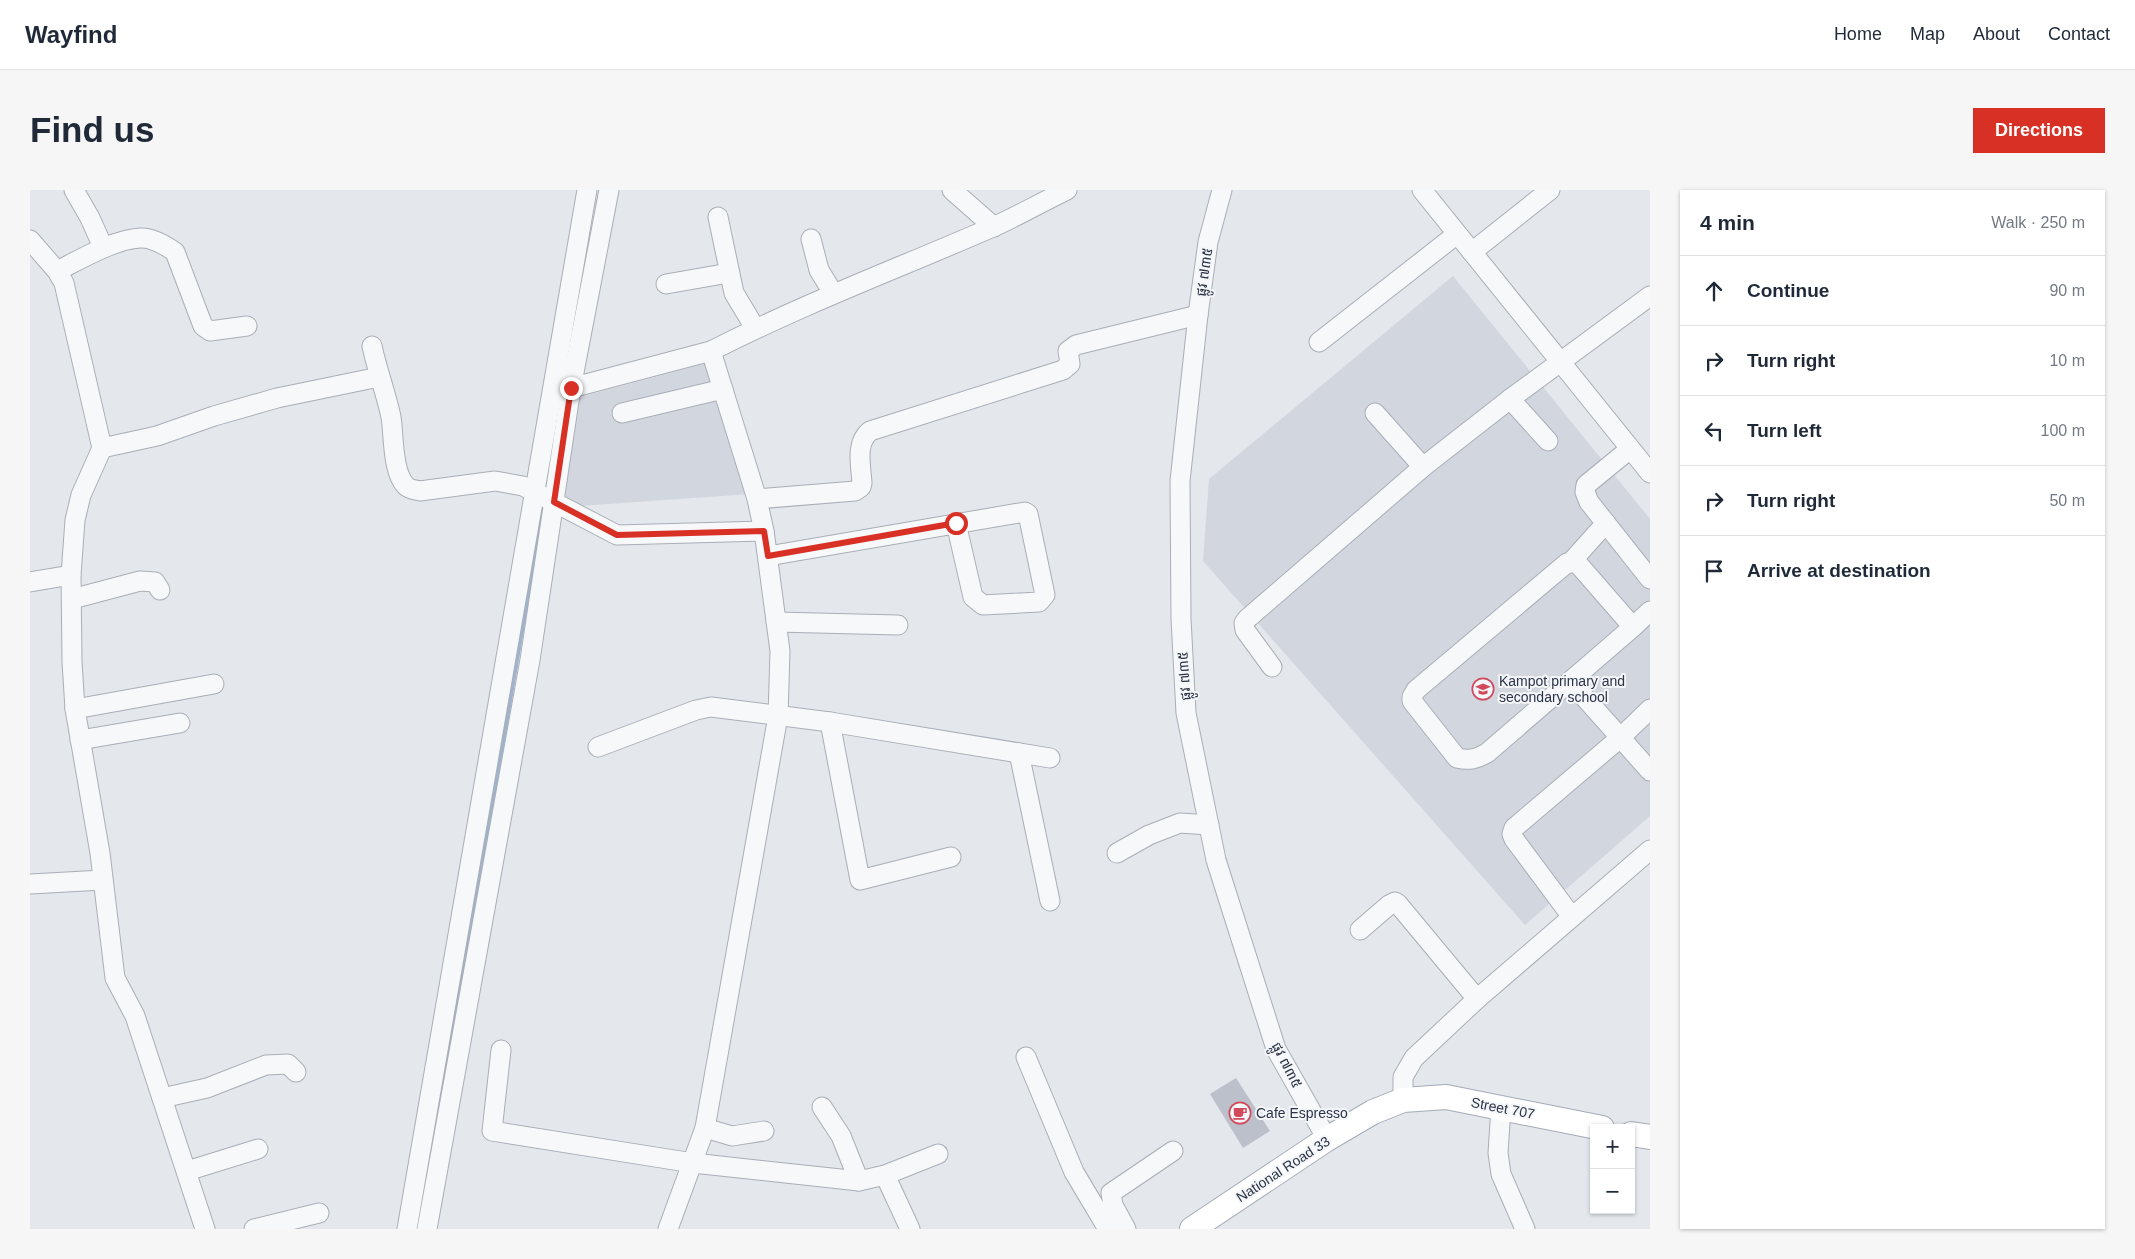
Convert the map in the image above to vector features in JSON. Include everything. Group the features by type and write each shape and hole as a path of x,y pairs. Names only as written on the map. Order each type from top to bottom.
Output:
{"main road":[{"name":"Street 707","path":"1403,1100 1446,1097 1590,1126"},
{"name":"National Road 33","path":"1192,1229 1327,1139 1373,1112 1403,1100"},
{"path":"1635,1135 1650,1137"}],"street":[{"path":"74,190 90,218 103,248"},
{"path":"407,1229 587,190"},
{"path":"427,1229 530,660 571,388 609,190"},
{"path":"952,190 966,197 994,227"},
{"path":"571,388 712,351 756,328 833,293 994,227 1067,190"},
{"name":"ផ្លូវ ៧៣៥","path":"1222,190 1208,242 1198,314 1180,481 1181,619 1186,713 1216,860 1276,1049 1327,1139"},
{"path":"1422,190 1650,473"},
{"path":"1472,252 1550,190"},
{"path":"718,217 734,294 756,328"},
{"path":"1319,342 1457,234"},
{"path":"57,271 103,248 140,238 155,241 175,252 203,326 206,329 210,331 247,326"},
{"path":"811,239 819,270 833,293"},
{"path":"30,240 57,271 64,283 102,448 79,503 75,520 71,575 75,709 103,880 115,978 134,1016 205,1229"},
{"path":"666,284 729,273"},
{"path":"1272,667 1245,630 1245,621 1423,468 1510,399 1650,296"},
{"path":"757,500 855,491 861,487 862,483 861,444 864,436 870,431 1064,370 1070,364 1068,351 1076,345 1198,314"},
{"path":"372,346 391,418 394,452 402,480 406,486 420,491 495,481 523,486 534,490 617,535 764,531"},
{"path":"668,1229 705,1128 778,716 780,651 764,531 757,500 712,351"},
{"path":"102,448 157,436 214,416 276,398 379,376"},
{"path":"622,413 723,389"},
{"path":"1510,399 1548,441"},
{"path":"1375,413 1423,468"},
{"path":"1630,449 1586,485 1585,492 1589,502 1650,579"},
{"path":"768,556 956,523 1020,512 1028,514 1045,595 1042,600 1039,602 983,604 976,600 973,597 956,523"},
{"path":"1606,523 1571,562 1563,564 1423,684 1414,694 1412,701 1457,758 1472,760 1487,753 1650,611"},
{"path":"1571,562 1579,565 1633,627"},
{"path":"30,582 71,575"},
{"path":"72,599 140,582 155,582 160,590"},
{"path":"776,622 898,625"},
{"path":"1570,681 1650,772"},
{"path":"75,709 214,684"},
{"path":"598,747 696,710 711,707 830,722 1050,758"},
{"path":"1572,918 1514,839 1512,834 1514,828 1620,738 1650,709"},
{"path":"830,722 860,880 951,857"},
{"path":"80,740 180,723"},
{"path":"1019,753 1050,901"},
{"path":"1117,852 1149,835 1180,824 1209,825"},
{"path":"1403,1100 1404,1077 1414,1058 1477,999 1650,850"},
{"path":"30,884 103,880"},
{"path":"1360,930 1395,902 1477,999"},
{"path":"501,1050 492,1131 693,1163 859,1181 885,1175 938,1154"},
{"path":"1026,1056 1074,1172 1108,1229"},
{"path":"162,1098 207,1088 266,1065 288,1064 296,1072"},
{"path":"822,1107 841,1136 859,1181"},
{"path":"1501,1108 1498,1153 1501,1174 1525,1229"},
{"path":"705,1128 732,1136 764,1131"},
{"path":"187,1171 258,1150"},
{"path":"1126,1229 1113,1205 1112,1193 1173,1151"},
{"path":"885,1175 910,1229"},
{"path":"254,1229 319,1213"}],"shaded area":[{"name":"Kampot primary and secondary school","path":"1453,276 1650,519 1650,816 1525,925 1203,561 1209,479"},
{"path":"711,362 751,494 579,506 559,495 573,399"}],"building":[{"name":"Cafe Espresso","path":"1236,1078 1270,1131 1243,1148 1210,1094"}],"waterway":[{"path":"440,1107 544,501"}],"place":[{"name":"Kampot primary and secondary school","path":"1483,689"},
{"name":"Cafe Espresso","path":"1240,1113"}],"route":[{"path":"571,388 554,502 617,535 764,531 768,556 956,523"}]}
